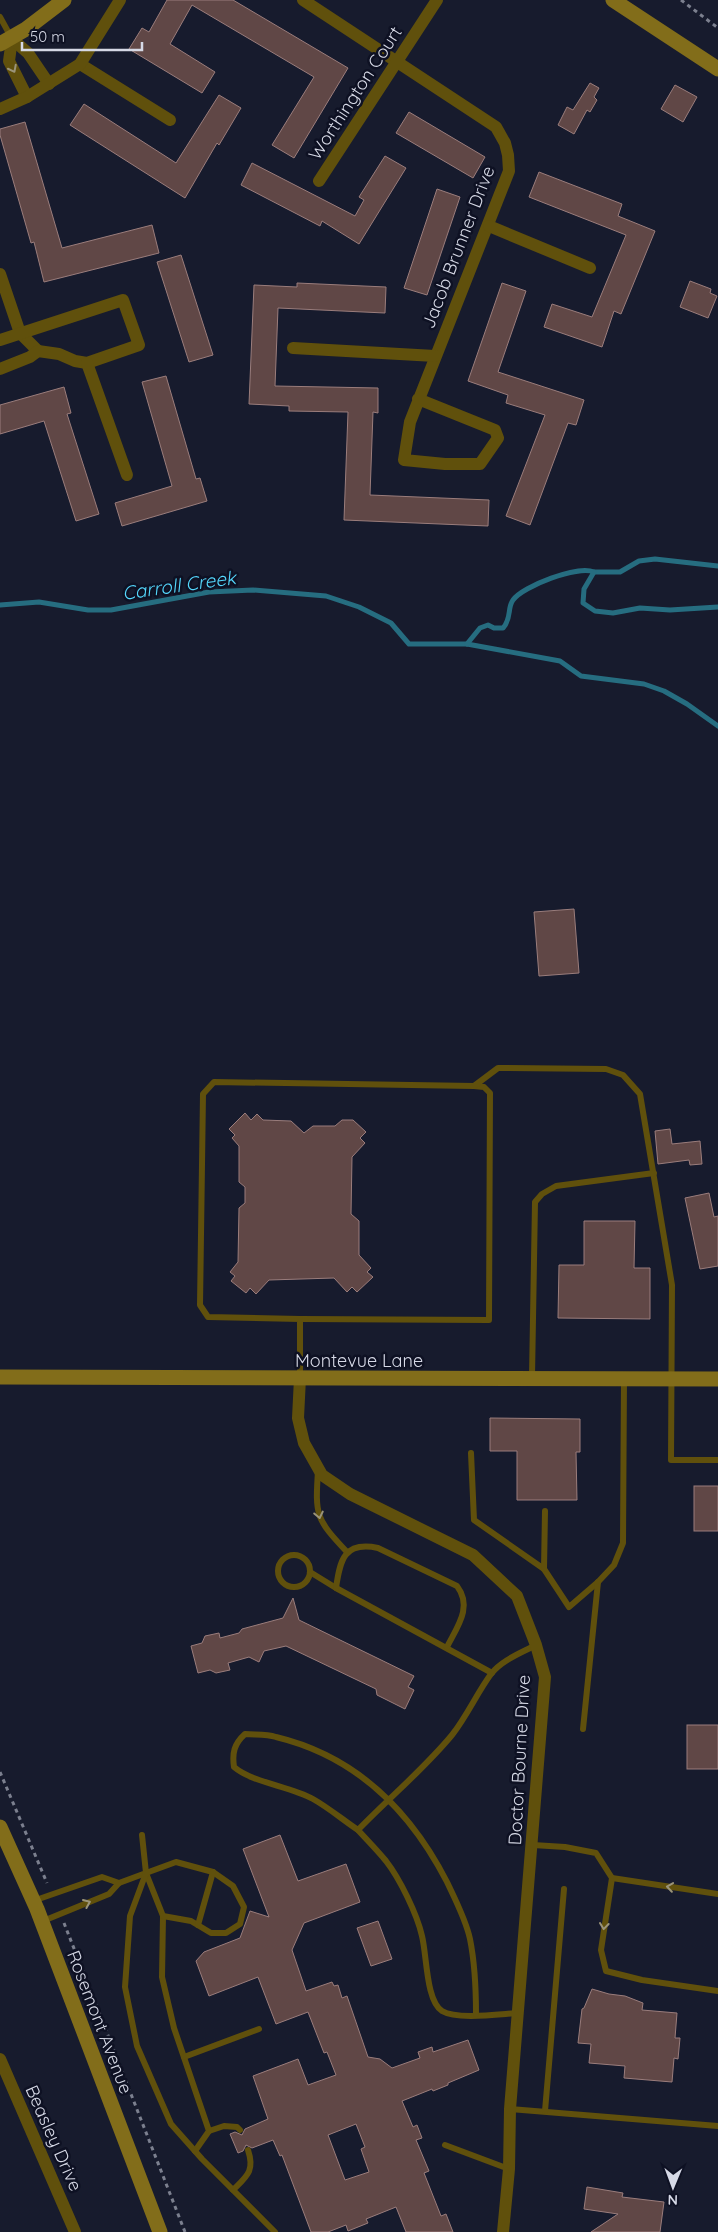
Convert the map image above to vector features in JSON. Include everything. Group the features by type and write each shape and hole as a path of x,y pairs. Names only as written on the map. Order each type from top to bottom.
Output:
{"street":[{"path":"6,41 64,0"},
{"path":"0,109 28,97 80,64 120,0"},
{"name":"Jacob Brunner Drive","path":"303,0 496,127 505,143 509,171 489,226 435,356 418,400 410,422 404,460 445,464 480,464 498,438 495,430 418,400"},
{"name":"Worthington Court","path":"319,181 436,0"},
{"path":"613,0 718,69"},
{"path":"6,41 28,53 49,84"},
{"path":"6,41 9,61 28,97"},
{"path":"80,64 170,120"},
{"path":"489,226 590,268"},
{"path":"0,274 20,333 38,351 59,354 75,361 87,363 138,345 123,300 20,333 0,340"},
{"path":"293,348 435,356"},
{"path":"0,369 30,357 38,351"},
{"path":"87,363 127,475"},
{"name":"Montevue Lane","path":"0,1377 718,1379"},
{"name":"Doctor Bourne Drive","path":"300,1378 298,1418 304,1443 322,1474 350,1494 473,1555 517,1596 536,1645 545,1677 533,1845 510,2109 509,2168 504,2232"},
{"name":"Rosemont Avenue","path":"0,1827 42,1922 160,2232"},
{"name":"Beasley Drive","path":"0,2059 75,2232"}],"lane":[{"path":"0,17 6,41"},
{"path":"474,1086 498,1068 606,1069 623,1075 640,1094 672,1285 671,1460 718,1460"},
{"path":"214,1082 474,1086 484,1087 490,1092 490,1320 208,1317 200,1304 203,1094 214,1082"},
{"path":"532,1378 535,1202 542,1194 556,1186 654,1173"},
{"path":"300,1319 300,1378"},
{"path":"471,1453 474,1520 544,1569 569,1607 598,1582 614,1565 623,1543 624,1379"},
{"path":"318,1468 316,1493 318,1518 324,1528 346,1552"},
{"path":"544,1569 546,1511"},
{"path":"336,1588 340,1566 346,1552 361,1546 378,1548 457,1586 464,1595 464,1612 447,1647"},
{"path":"310,1572 304,1583 293,1587 282,1581 278,1570 283,1559 295,1555 306,1560 310,1572 336,1588 492,1673"},
{"path":"583,1728 598,1582"},
{"path":"358,1830 452,1735 492,1673 511,1657 536,1645"},
{"path":"476,2014 476,1979 469,1937 454,1896 435,1860 388,1799 361,1774 323,1752 274,1736 245,1734 237,1741 233,1754 234,1767 244,1775 312,1798 358,1830 387,1862 406,1895 422,1935 430,1995 435,2006 444,2012 457,2015 518,2013"},
{"path":"142,1834 146,1873 163,1916 162,1977 174,2028 209,2131"},
{"path":"533,1845 564,1847 596,1853 612,1878 602,1950 606,1972 642,1980 718,1991"},
{"path":"42,1922 109,1894 119,1883 176,1862 213,1872 233,1886 244,1907 240,1924 226,1933 210,1933 190,1921 163,1916"},
{"path":"198,1925 213,1872"},
{"path":"146,1873 130,1916 125,1987 137,2046 171,2124 275,2232"},
{"path":"33,1901 102,1877 119,1883"},
{"path":"612,1878 718,1894"},
{"path":"545,2112 564,1889"},
{"path":"184,2057 259,2029"},
{"path":"510,2109 718,2126"},
{"path":"195,2150 209,2131 224,2126 237,2127 240,2130"},
{"path":"445,2144 509,2168"},
{"path":"233,2190 250,2169 251,2160 248,2150"}],"path":[{"path":"681,0 718,28"},
{"path":"0,1772 47,1883"},
{"path":"64,1922 185,2232"}],"building":[{"path":"167,0 233,0 348,68 294,158 272,145 314,77 192,5 170,44 215,72 202,93 129,49 142,28 149,32"},
{"path":"590,83 599,88 594,97 597,100 590,112 587,110 574,134 558,125 567,107 573,110"},
{"path":"675,85 697,97 683,122 661,109"},
{"path":"219,95 241,108 219,145 217,143 185,198 70,125 84,104 176,163"},
{"path":"409,112 485,157 473,178 396,133"},
{"path":"25,122 62,248 152,225 159,253 44,282 34,242 31,243 0,135 0,129"},
{"path":"385,156 406,168 359,244 322,221 320,226 241,185 252,163 355,216 364,200 359,197"},
{"path":"539,172 622,204 618,216 655,231 621,314 614,311 602,347 544,327 552,304 592,317 626,235 529,197"},
{"path":"437,189 460,197 427,295 404,288"},
{"path":"181,255 213,355 189,362 157,262"},
{"path":"690,281 711,289 710,293 717,296 708,318 680,307"},
{"path":"297,283 386,287 385,313 278,308 275,386 378,388 378,413 373,412 370,495 489,500 488,526 344,520 348,412 289,411 289,406 249,404 254,285 297,287"},
{"path":"502,283 526,291 498,372 584,400 576,425 568,423 530,525 506,516 545,415 506,403 508,395 468,381"},
{"path":"166,376 196,479 200,478 207,501 122,526 115,503 172,486 142,382"},
{"path":"64,387 71,413 67,414 99,514 76,521 44,421 0,434 0,405"},
{"path":"574,909 579,973 539,976 534,912"},
{"path":"245,1113 251,1120 257,1114 263,1120 291,1121 304,1133 313,1126 335,1126 342,1120 353,1120 366,1132 360,1138 365,1143 352,1157 351,1214 359,1221 359,1255 371,1268 367,1272 373,1277 357,1292 352,1287 347,1292 334,1278 269,1280 256,1294 250,1288 246,1293 231,1281 235,1276 230,1272 238,1262 239,1208 245,1203 245,1187 239,1182 239,1146 232,1138 235,1135 229,1129"},
{"path":"670,1129 672,1144 700,1141 702,1164 690,1165 689,1160 658,1164 655,1131"},
{"path":"709,1193 714,1217 718,1216 718,1266 700,1269 685,1198"},
{"path":"584,1221 635,1221 634,1268 650,1268 650,1319 558,1318 559,1265 584,1265"},
{"path":"490,1418 580,1419 580,1452 576,1452 577,1500 517,1500 517,1451 490,1451"},
{"path":"694,1486 718,1486 718,1531 694,1531"},
{"path":"293,1598 299,1620 414,1676 408,1687 414,1690 405,1709 377,1695 376,1689 286,1646 264,1651 259,1662 249,1657 228,1663 230,1670 216,1673 210,1670 198,1673 191,1646 202,1643 205,1636 219,1633 220,1638 239,1633 242,1629 283,1618"},
{"path":"687,1725 718,1725 718,1769 687,1769"},
{"path":"280,1835 298,1881 346,1864 360,1902 304,1923 292,1950 306,1991 332,1982 334,1986 338,1985 342,1998 347,1996 368,2057 380,2059 392,2068 420,2058 418,2052 432,2047 433,2052 468,2040 479,2070 448,2083 448,2085 402,2101 413,2127 417,2125 422,2138 416,2140 429,2171 424,2173 441,2216 446,2214 453,2232 406,2232 396,2207 366,2219 368,2223 348,2231 346,2225 328,2232 311,2232 282,2155 280,2156 273,2140 252,2148 246,2145 243,2151 238,2153 230,2134 235,2132 242,2135 245,2129 268,2119 253,2076 298,2059 308,2085 336,2075 327,2052 324,2053 308,2012 276,2024 258,1977 209,1996 196,1961 204,1952 240,1938 250,1911 269,1917 243,1849","holes":["356,2124 365,2147 361,2149 369,2172 345,2180 328,2135"]},
{"path":"378,1921 392,1959 371,1966 357,1928"},
{"path":"592,1989 625,1996 643,2003 642,2010 677,2013 675,2038 680,2038 678,2059 674,2058 672,2082 624,2078 625,2066 589,2063 591,2044 578,2043 582,2009"},
{"path":"587,2187 623,2193 622,2197 664,2202 660,2232 591,2232 618,2214 584,2209"}],"waterway":[{"path":"594,572 620,572 639,561 655,559 718,566"},
{"path":"467,644 480,628 488,625 494,628 503,628 508,621 511,603 519,594 551,578 576,571 594,572 584,589 583,603 595,611 613,613 640,608 670,610 718,607"},
{"name":"Carroll Creek","path":"0,605 39,602 88,610 111,610 209,592 253,590 326,596 359,607 391,623 409,644 467,644 560,661 581,676 644,684 664,691 687,704 718,726"}]}
